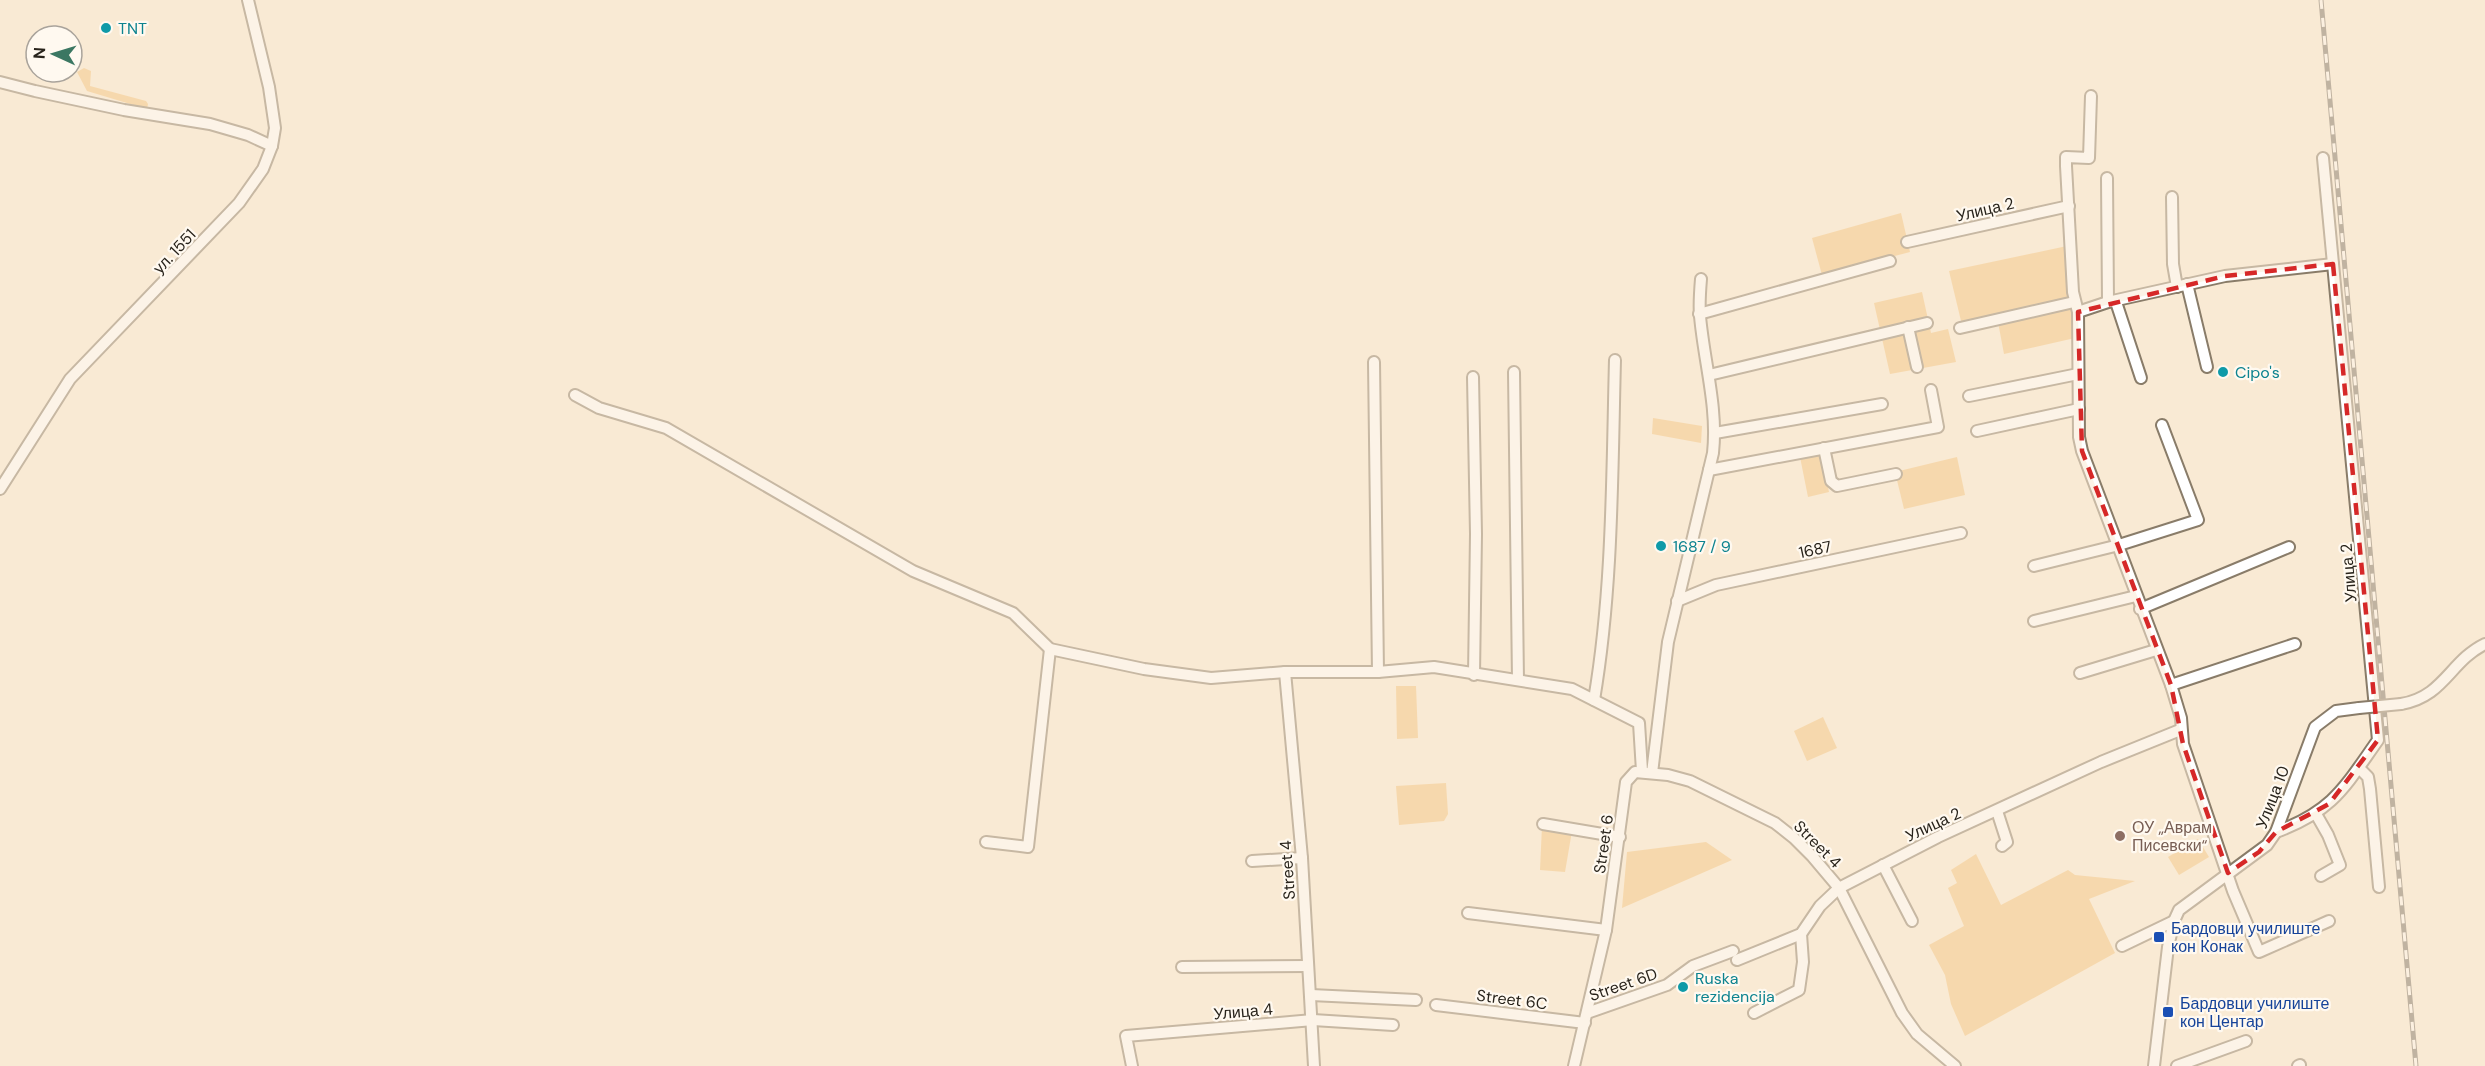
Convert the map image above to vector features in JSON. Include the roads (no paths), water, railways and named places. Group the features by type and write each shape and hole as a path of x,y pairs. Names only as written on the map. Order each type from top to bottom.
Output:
{"street":[{"name":"ул. 1551","path":"0,489 70,379 239,203 263,169 272,146 275,128 269,87 248,0"},
{"path":"0,82 35,92 124,110 210,124 248,135 272,146"},
{"path":"2091,96 2089,158 2066,157 2076,307 2082,451 2119,545 2140,609 2171,685 2181,718 2180,730 2183,744 2233,891 2259,952 2329,921"},
{"name":"Улица 2","path":"2276,832 2316,814 2339,793 2378,740 2323,158"},
{"path":"2107,178 2112,302 2142,378"},
{"path":"2172,197 2173,264 2207,367"},
{"name":"Улица 2","path":"1907,242 2069,206"},
{"path":"1699,314 1890,261"},
{"path":"1960,328 2112,302 2251,271 2333,264"},
{"path":"1647,772 1668,642 1685,564 1692,547 1715,434 1709,375 1699,314 1701,279"},
{"path":"1709,375 1927,323"},
{"path":"1908,327 1917,367"},
{"path":"1594,700 1604,640 1609,575 1615,360"},
{"path":"1374,362 1378,672"},
{"path":"1514,372 1518,680"},
{"path":"1969,396 2078,374"},
{"path":"1473,377 1476,534 1474,675"},
{"path":"1709,470 1938,427 1931,390"},
{"path":"575,395 599,408 666,428 913,571 1013,613 1050,649 1144,669 1211,678 1285,672 1378,672 1434,667 1572,689 1639,723 1647,772"},
{"path":"1715,434 1882,404"},
{"path":"1977,431 2079,409"},
{"path":"2034,566 2119,545 2198,520 2162,425"},
{"path":"1824,448 1831,481 1837,486 1896,474"},
{"name":"1687","path":"1677,601 1716,585 1961,532"},
{"path":"2140,609 2289,547"},
{"path":"2034,621 2136,596"},
{"path":"2171,685 2295,644"},
{"name":"Улица 10","path":"2154,1066 2168,947 2179,910 2259,852 2276,832 2315,727 2336,711 2401,704 2423,698 2436,690 2467,656 2485,644"},
{"path":"986,842 1028,847 1050,649"},
{"path":"2080,673 2156,650"},
{"name":"Street 4","path":"1285,672 1302,858 1314,1066"},
{"name":"Улица 2","path":"1839,888 1938,837 2101,762 2180,730"},
{"path":"2359,768 2368,777 2379,887"},
{"name":"Street 6","path":"1574,1066 1606,930 1626,782 1635,772 1647,772"},
{"name":"Street 4","path":"1647,772 1690,781 1774,823 1812,856 1839,888 1902,1013 1917,1034 1954,1066"},
{"path":"1997,811 2007,842 2002,846"},
{"path":"2316,814 2340,865 2321,876"},
{"path":"1543,824 1620,837"},
{"path":"1252,861 1302,858"},
{"path":"1883,865 1911,921"},
{"name":"Street 4","path":"1801,934 1820,906 1839,888"},
{"path":"1468,913 1606,930"},
{"path":"2122,946 2174,921"},
{"path":"1754,1013 1799,990 1803,963 1801,934"},
{"name":"Street 6D","path":"1586,1018 1667,985 1694,966 1735,956 1801,934"},
{"path":"1182,967 1308,966"},
{"path":"1311,995 1416,1000"},
{"name":"Street 6C","path":"1436,1005 1586,1018"},
{"name":"Улица 4","path":"1132,1066 1126,1036 1313,1020 1394,1025"},
{"path":"2177,1066 2246,1041"}],"railway":[{"path":"2321,0 2416,1066"}],"place":[{"name":"TNT","path":"106,28"},
{"name":"Cipo's","path":"2223,372"},
{"name":"1687 / 9","path":"1661,546"},
{"name":"ОУ „Аврам Писевски“","path":"2120,836"},
{"name":"Бардовци училиште кон Конак","path":"2159,937"},
{"name":"Ruska rezidencija","path":"1683,987"},
{"name":"Бардовци училиште кон Центар","path":"2168,1012"}]}
